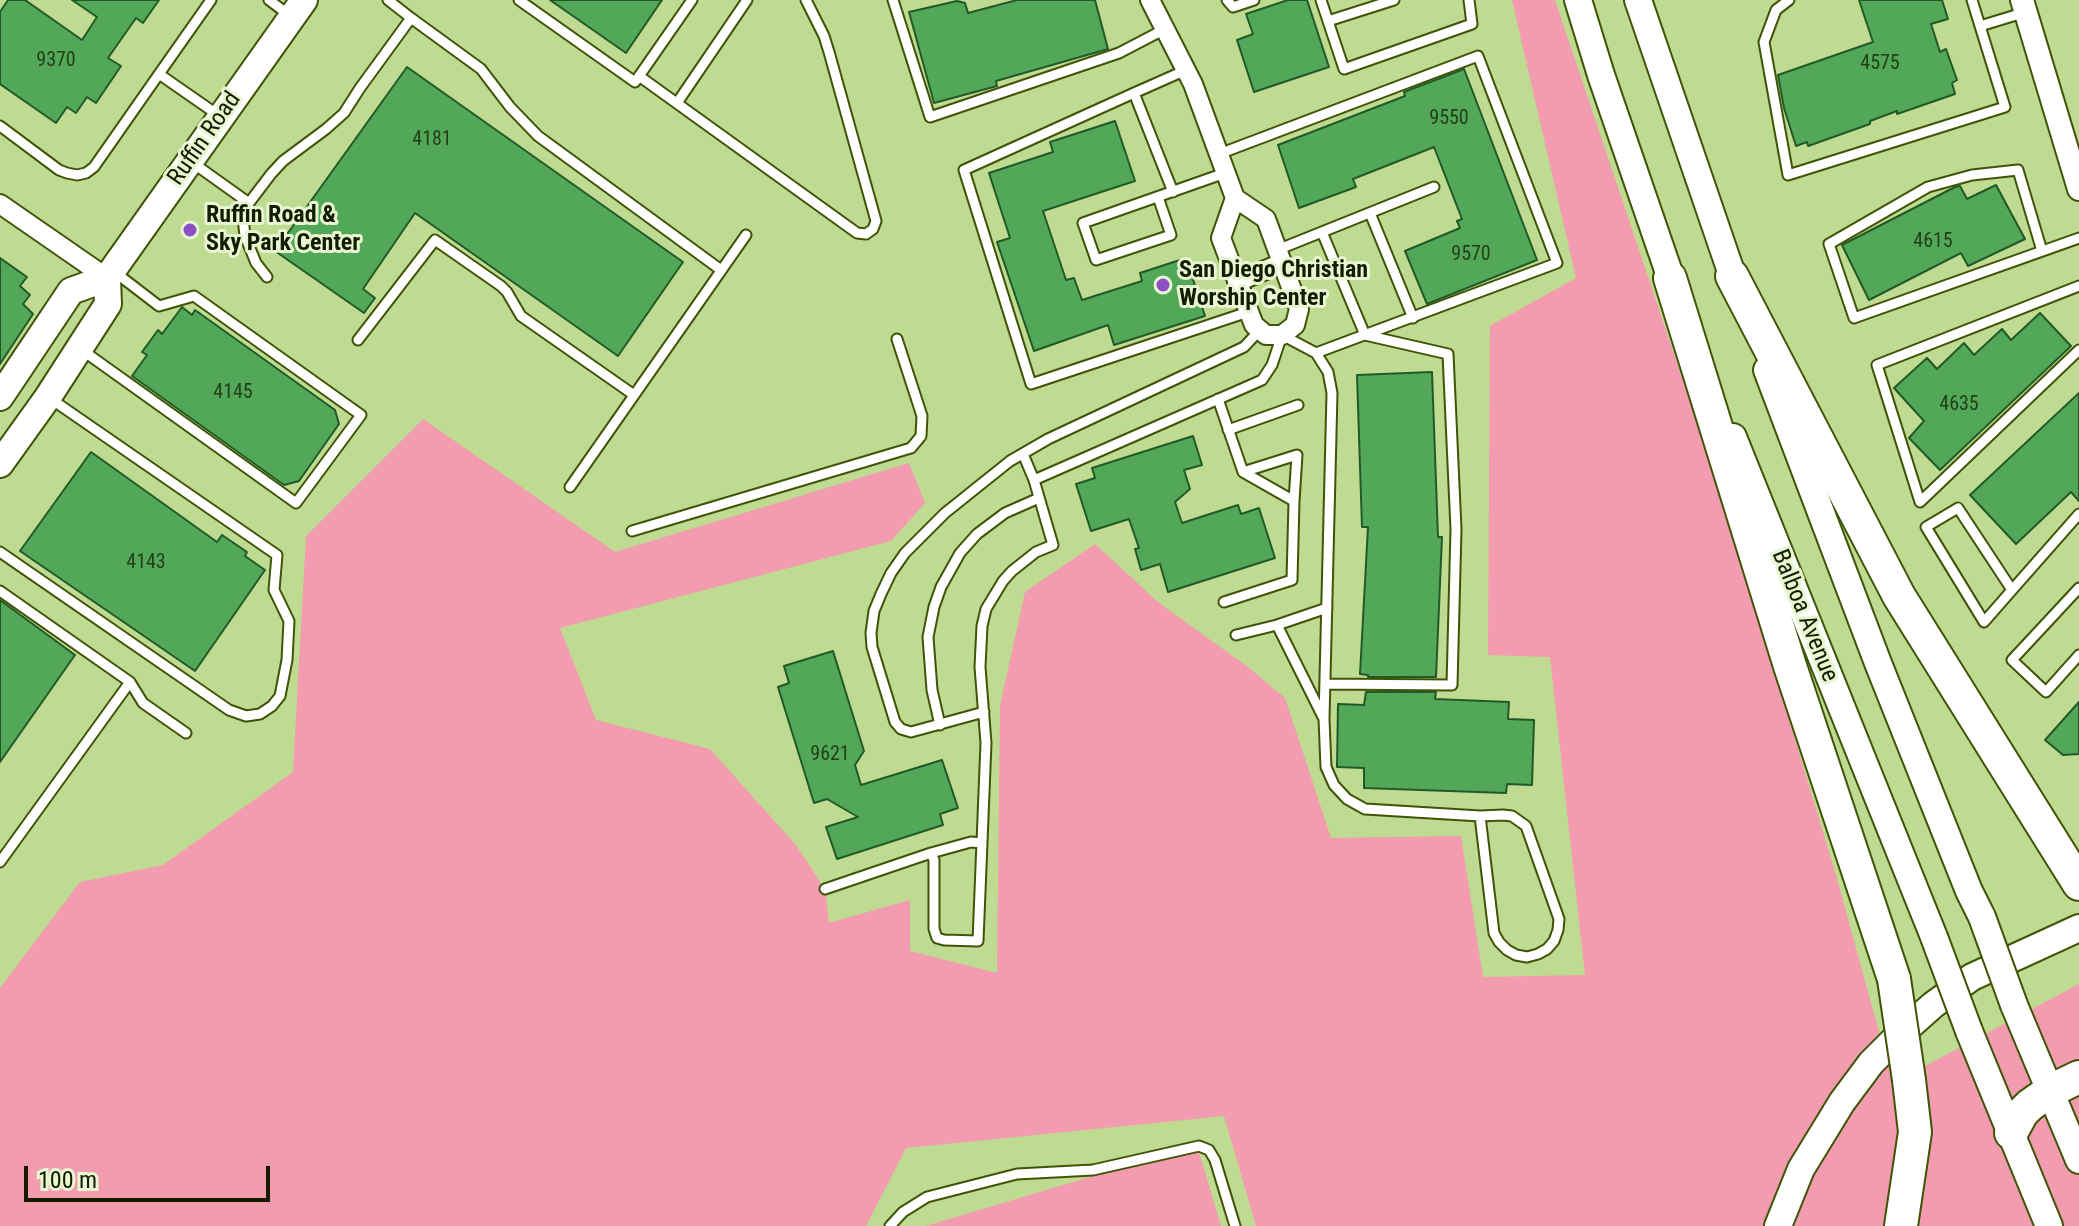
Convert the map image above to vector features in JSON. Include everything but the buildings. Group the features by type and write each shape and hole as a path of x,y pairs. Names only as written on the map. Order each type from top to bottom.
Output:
{"highway":[{"path":"1732,276 1899,596 2079,884"},
{"path":"1670,278 1790,666 1894,979 1915,1132 1901,1226"},
{"path":"2011,1133 2030,1105 2079,1077"}],"main road":[{"name":"Balboa Avenue","path":"1578,0 1670,278 2049,1226"},
{"path":"1638,0 1732,276 1878,663 2079,1160"},
{"name":"Ruffin Road","path":"0,464 108,304 110,274 298,8"},
{"path":"0,397 71,291 110,274"},
{"path":"1778,1226 1801,1169 1842,1102 1871,1063 1897,1037 1933,1005 1972,977 2079,928"}],"street":[{"path":"1150,0 1193,84 1235,198 1266,219 1299,309 1295,325 1282,335 1266,335 1254,325 1221,238 1235,198"},
{"path":"2024,6 2079,189"},
{"path":"0,204 110,274"},
{"path":"1237,282 1280,256"}],"lane":[{"path":"0,126 59,170 82,175 94,167 211,0"},
{"path":"269,0 298,8"},
{"path":"388,0 481,69 510,107 538,136 721,270"},
{"path":"519,0 635,82 692,0"},
{"path":"677,103 747,0"},
{"path":"639,76 857,233 866,234 873,229 876,221 824,36 806,0"},
{"path":"893,0 930,117 1119,53 1165,29"},
{"path":"1227,0 1233,7 1254,0"},
{"path":"1321,0 1344,69 1472,24 1469,0"},
{"path":"1328,21 1394,0"},
{"path":"1789,0 1776,10 1764,42 1788,175 2005,107 1972,0"},
{"path":"1980,26 2024,6"},
{"path":"267,277 256,263 245,236 243,218 249,203 283,161 344,113 411,18"},
{"path":"1219,154 1478,56 1557,263 1316,353"},
{"path":"1186,70 964,170 1031,384 1248,312"},
{"path":"159,74 221,117"},
{"path":"1134,93 1173,192"},
{"path":"190,161 249,203"},
{"path":"2042,251 2018,170 1972,175 1928,187 1829,244 1854,318 2079,238"},
{"path":"1158,197 1171,235 1096,260 1083,223 1225,173"},
{"path":"1280,256 1322,232 1434,187"},
{"path":"1370,213 1413,318"},
{"path":"1322,232 1365,335"},
{"path":"570,487 746,235"},
{"path":"358,340 435,240 501,286 517,313 634,395"},
{"path":"80,348 296,503 361,415 194,296 159,306 110,274"},
{"path":"2079,286 1877,365 1920,502 2079,350"},
{"path":"984,712 911,732 901,729 895,722 872,647 871,633 874,611 891,573 905,553 964,496 1023,454 1048,439 1244,347 1259,331"},
{"path":"1034,480 1262,380 1272,365 1282,335 1316,353 1328,372 1332,393 1324,719 1326,767 1334,785 1347,799 1365,809 1503,815 1512,816 1526,826 1559,919 1554,941 1538,954 1527,957 1516,955 1507,950 1494,933 1480,816"},
{"path":"1325,684 1452,685 1456,529 1448,354 1365,335"},
{"path":"632,531 911,448 921,436 922,416 897,339"},
{"path":"0,552 229,710 246,716 260,714 280,696 287,660 289,621 274,590 277,555 48,397"},
{"path":"1218,399 1243,472 1294,501"},
{"path":"1228,430 1298,405"},
{"path":"931,853 934,860 934,929 937,938 978,941 986,743 980,647 982,626 986,609 1012,571 1036,552 1053,545 1023,454"},
{"path":"1224,602 1292,580 1297,455 1243,472"},
{"path":"940,725 932,690 928,637 941,587 960,553 977,534 1005,513 1039,498"},
{"path":"2012,590 1958,508 1926,527 1984,622 2079,514"},
{"path":"2079,588 2012,660 2046,692 2079,655"},
{"path":"0,591 130,682 143,703 186,733"},
{"path":"1236,635 1327,608"},
{"path":"1277,625 1324,719"},
{"path":"0,862 130,682"},
{"path":"825,889 931,853 971,842 982,843"},
{"path":"890,1226 903,1212 927,1197 1017,1174 1093,1170 1199,1146 1209,1150 1215,1160 1235,1226"}],"shaded area":[{"path":"1512,0 1555,0 1718,485 1834,868 1893,1083 2079,984 2079,1226 1256,1226 1224,1116 906,1148 866,1226 0,1226 0,988 80,882 163,865 293,772 306,536 423,419 615,552 909,463 925,503 891,541 560,628 596,720 710,749 796,845 825,889 829,923 910,900 910,951 997,973 1000,706 1025,592 1095,544 1159,603 1248,667 1285,698 1331,838 1461,836 1483,977 1585,975 1550,657 1488,655 1490,326 1576,278"},
{"path":"1197,1145 1221,1226 926,1226"}],"place":[{"name":"Ruffin Road & Sky Park Center","path":"190,230"},
{"name":"San Diego Christian Worship Center","path":"1163,285"}]}
